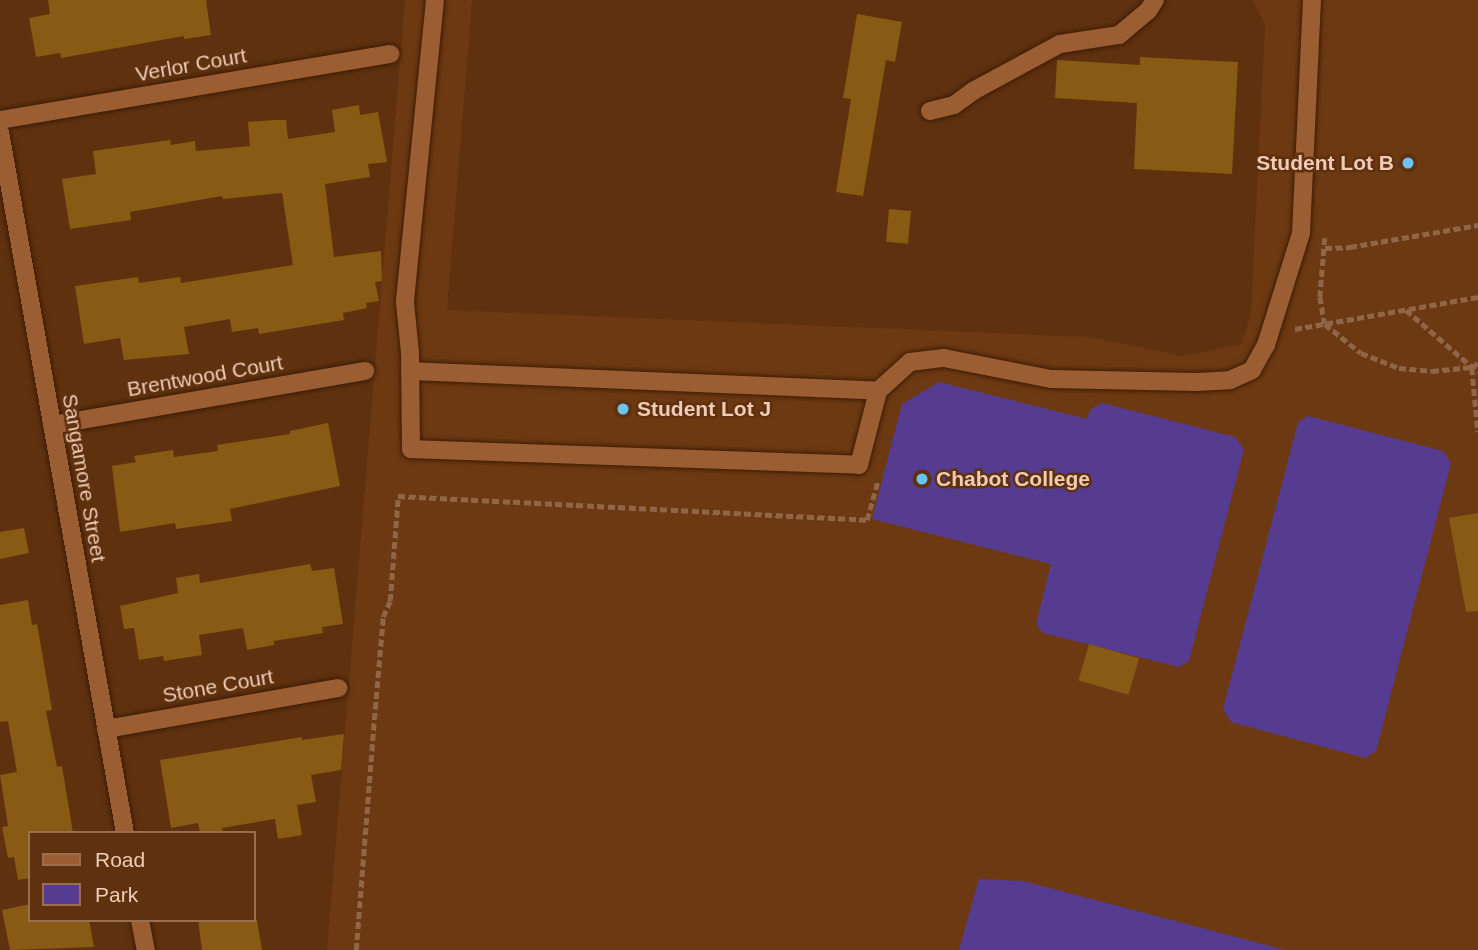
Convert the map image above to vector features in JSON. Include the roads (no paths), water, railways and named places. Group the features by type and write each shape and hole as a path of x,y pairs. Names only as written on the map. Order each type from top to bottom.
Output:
{"street":[{"path":"435,0 405,303 410,371 411,449 859,465 878,391 910,362 944,358 1051,379 1230,380 1252,370 1266,345 1301,233 1312,0"},
{"path":"930,111 954,106 973,91 1060,44 1119,35 1148,11 1155,0"},
{"name":"Verlor Court","path":"0,120 390,54"},
{"name":"Sangamore Street","path":"0,132 125,831"},
{"name":"Brentwood Court","path":"52,425 365,371"},
{"path":"410,371 878,391"},
{"name":"Stone Court","path":"106,729 338,688"},
{"path":"140,922 146,950"}],"place":[{"name":"Student Lot B","path":"1408,163"},
{"name":"Student Lot J","path":"623,409"},
{"name":"Chabot College","path":"922,479"}]}
